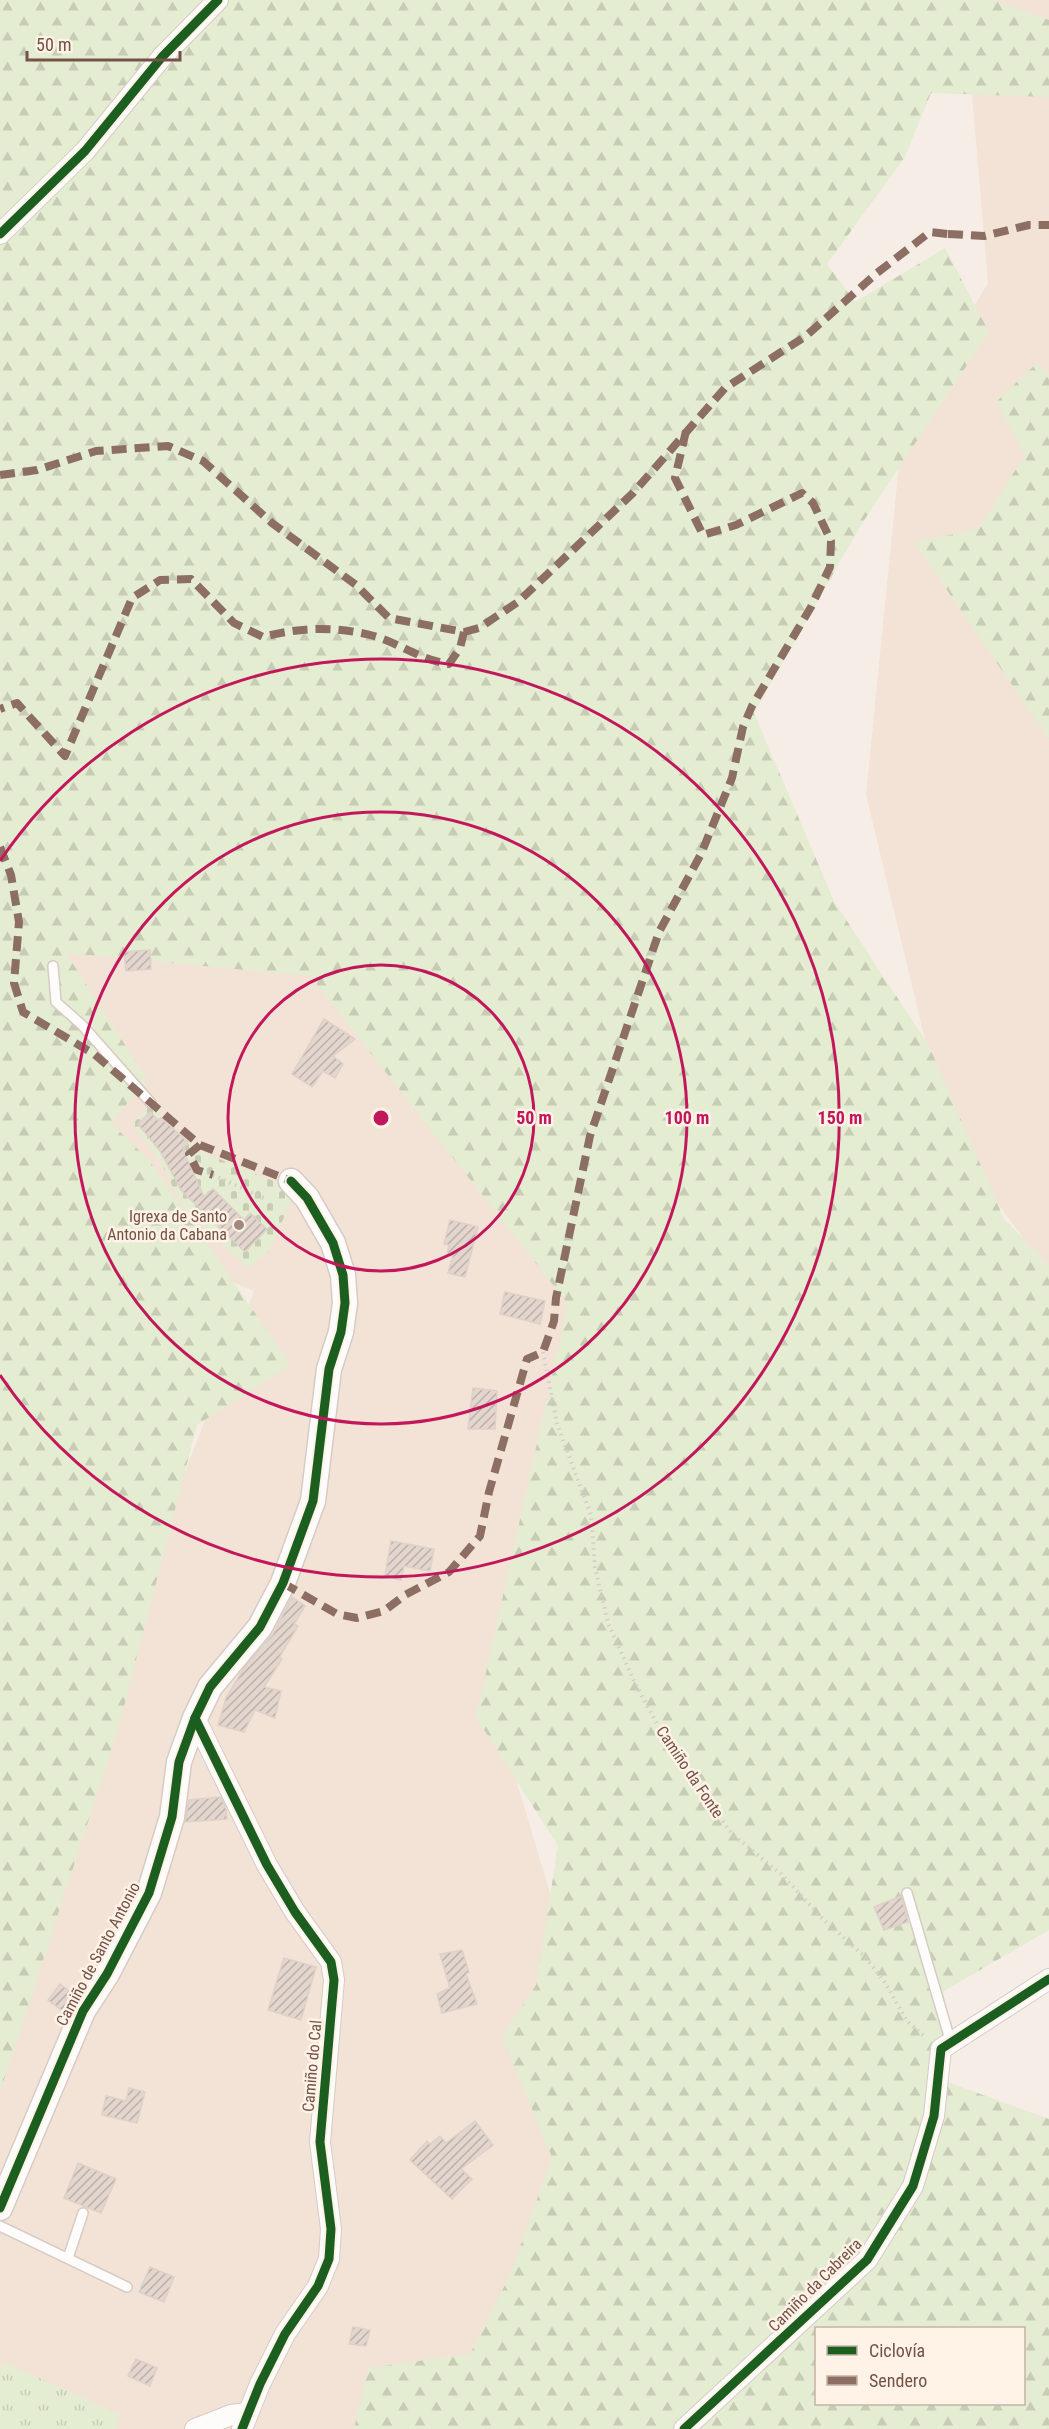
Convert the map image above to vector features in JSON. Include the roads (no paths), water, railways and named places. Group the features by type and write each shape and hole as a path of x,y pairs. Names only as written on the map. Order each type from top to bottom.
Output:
{"street":[{"path":"0,234 85,151 162,57 218,0"},
{"name":"Camiño de Santo Antonio","path":"0,2208 83,2011 107,1974 149,1893 172,1817 179,1762 195,1718 210,1687 260,1627 283,1583 313,1502 329,1368 345,1303 343,1275 333,1243 307,1198 291,1181"},
{"name":"Camiño do Cal","path":"195,1718 267,1865 295,1912 331,1962 334,1980 320,2142 330,2229 329,2259 318,2286 285,2334 244,2421"},
{"path":"946,2046 1049,1979"},
{"name":"Camiño da Cabreira","path":"684,2429 867,2260 913,2186 934,2116 946,2046"},
{"path":"195,2429 231,2415 244,2421"}],"lane":[{"path":"53,966 56,1002 82,1025 151,1103"},
{"path":"907,1893 946,2046"},
{"path":"68,2258 83,2214"},
{"path":"0,2226 127,2287"}],"place":[{"name":"Igrexa de Santo Antonio da Cabana","path":"239,1225"}]}
